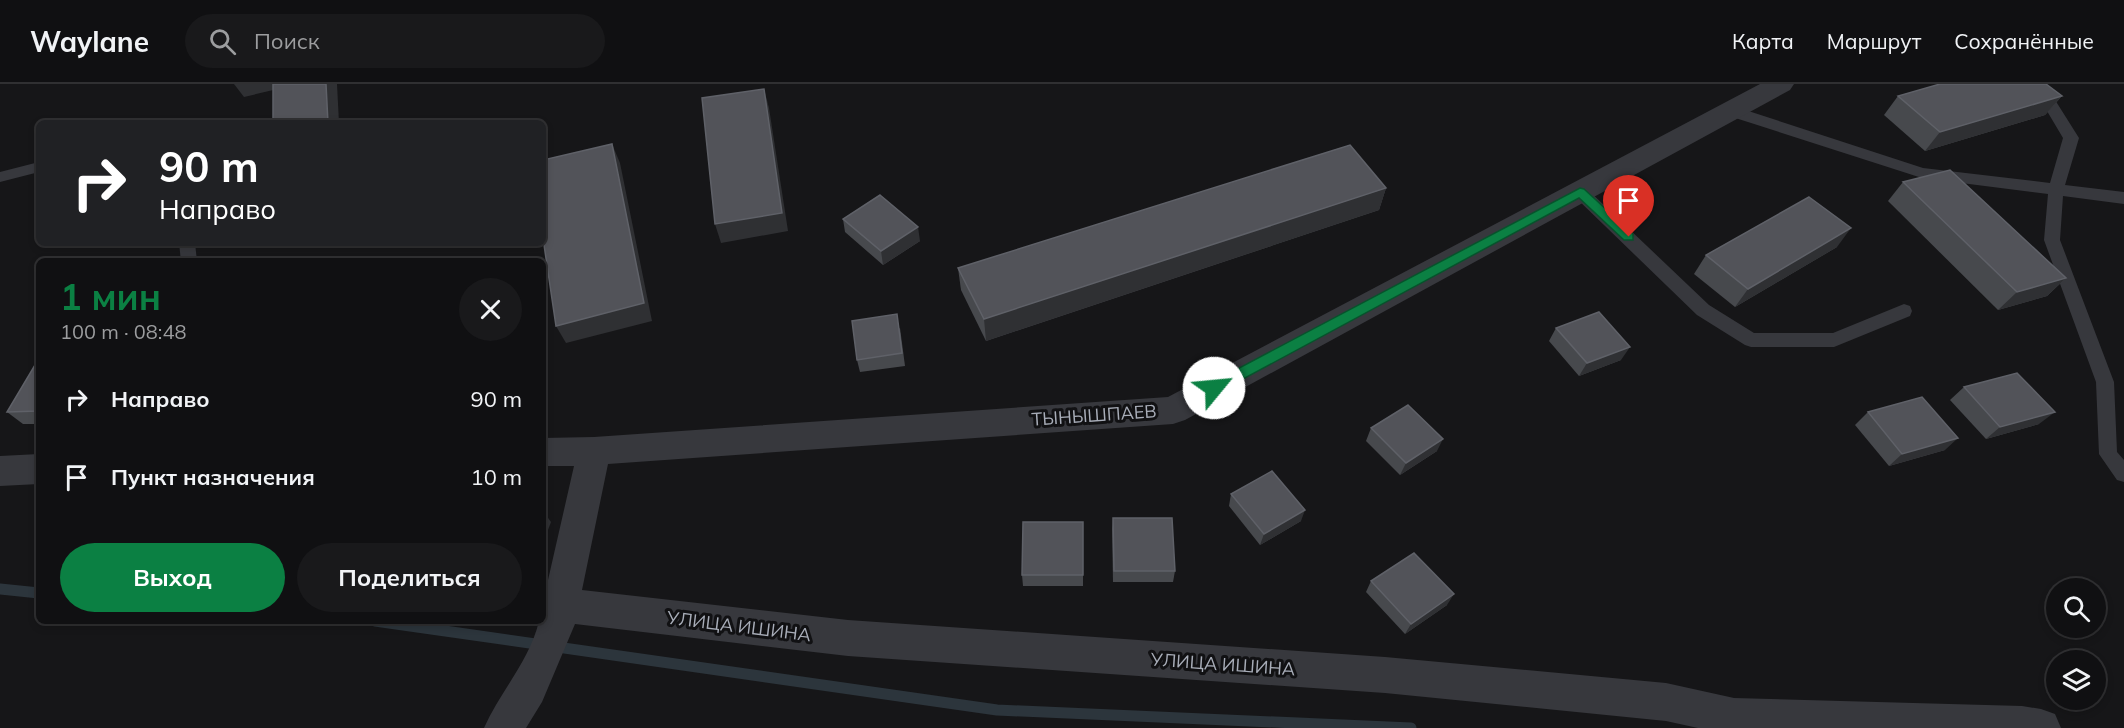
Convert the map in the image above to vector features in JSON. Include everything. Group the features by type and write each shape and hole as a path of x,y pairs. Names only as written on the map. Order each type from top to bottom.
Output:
{"street":[{"name":"ТЫНЫШПАЕВ","path":"546,452 594,451 1173,410 1781,84"},
{"path":"504,728 528,689 559,619 594,451"},
{"path":"0,471 36,469"},
{"name":"УЛИЦА ИШИНА","path":"559,619 1385,675 1666,702 1735,723 2010,725 2041,728"}],"lane":[{"path":"2038,84 2071,138 2056,190 2052,240 2106,382 2108,454 2124,474"},
{"path":"1731,111 1922,172 2124,198"},
{"path":"0,177 36,168"},
{"path":"1580,192 1703,310 1751,340 1834,340 1904,312"},
{"path":"2106,382 2124,381"}],"building":[{"path":"273,84 326,84 328,120 273,120"},
{"path":"1940,84 2046,84 2062,96 1940,132 1898,96"},
{"path":"764,89 782,213 715,224 702,98"},
{"path":"612,144 644,303 556,326 544,246 546,246 546,159"},
{"path":"1350,145 1386,188 984,319 958,268"},
{"path":"1950,170 2066,278 2017,292 1903,182"},
{"path":"880,195 918,227 881,251 843,219"},
{"path":"1809,197 1851,228 1748,289 1706,255"},
{"path":"1599,312 1630,347 1587,363 1556,328"},
{"path":"897,314 902,353 857,360 852,321"},
{"path":"35,365 36,365 36,411 7,412"},
{"path":"2017,373 2055,412 2000,427 1964,387"},
{"path":"1922,397 1958,438 1902,454 1868,412"},
{"path":"1408,405 1443,439 1406,463 1371,428"},
{"path":"1272,471 1305,510 1264,534 1231,494"},
{"path":"1113,518 1172,518 1175,571 1114,571"},
{"path":"1023,522 1083,522 1083,575 1022,575"},
{"path":"1414,553 1454,594 1411,624 1371,581"}],"waterway":[{"path":"0,589 36,593"},
{"path":"396,624 997,710 1411,728"}],"route":[{"path":"1214,388 1580,192 1629,237"}]}
